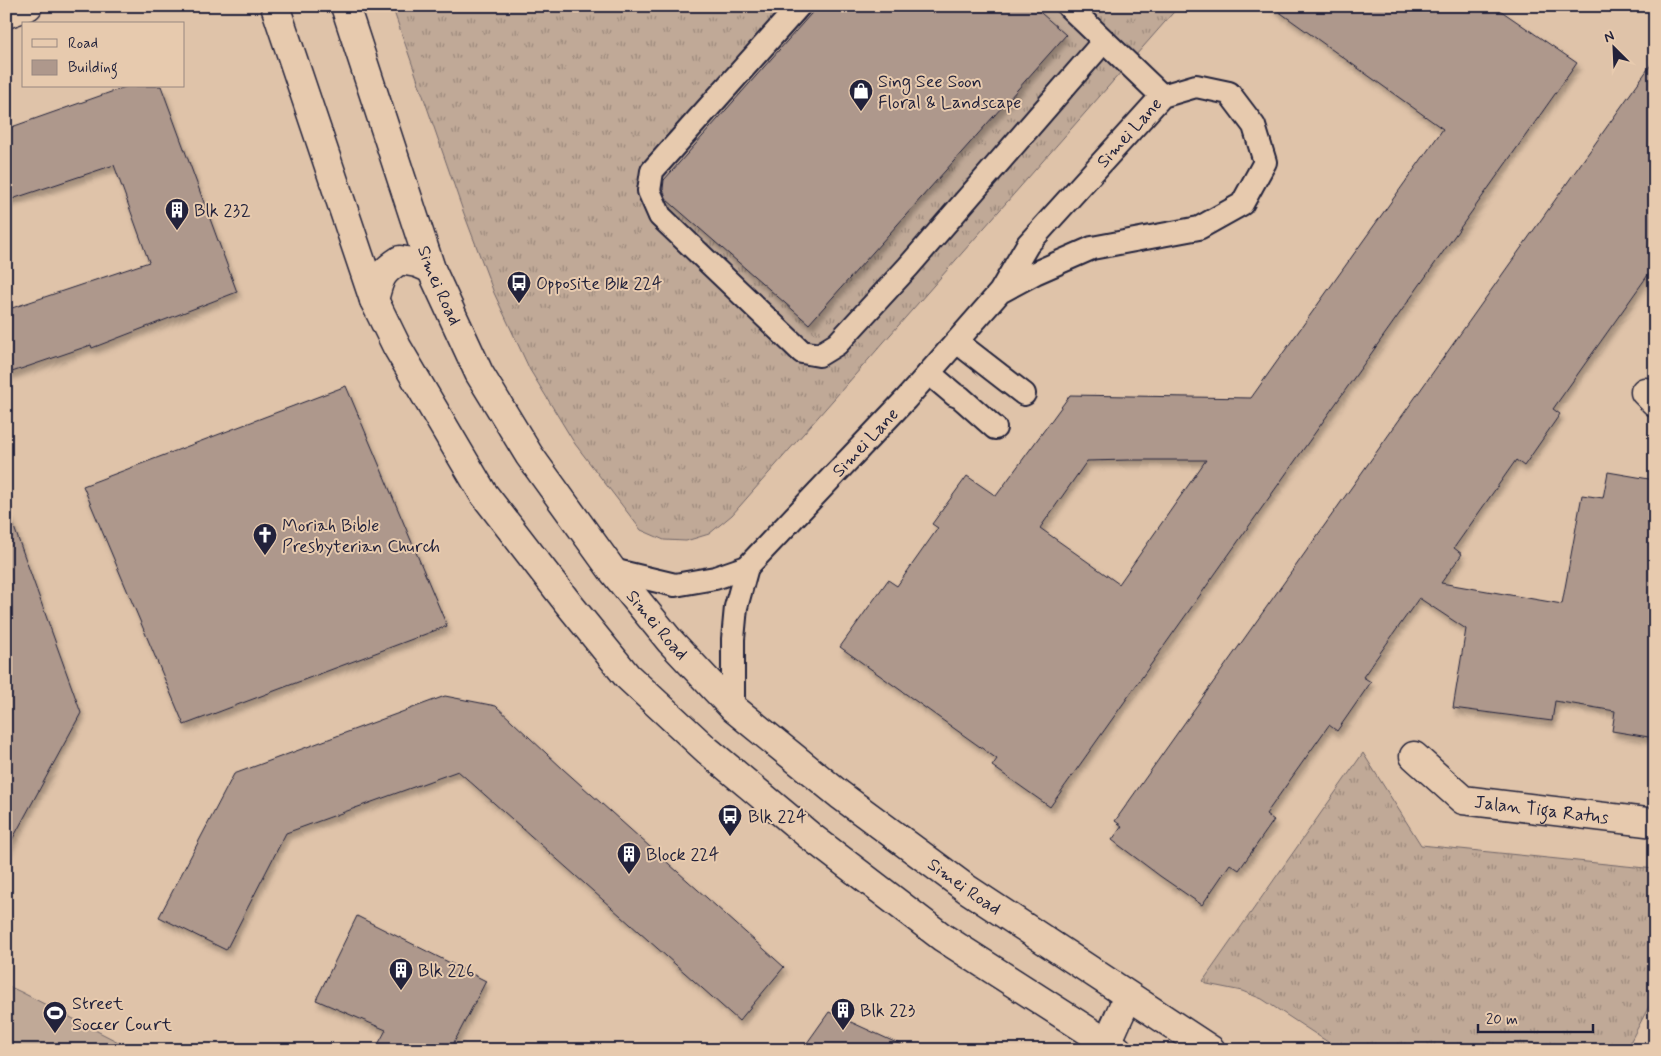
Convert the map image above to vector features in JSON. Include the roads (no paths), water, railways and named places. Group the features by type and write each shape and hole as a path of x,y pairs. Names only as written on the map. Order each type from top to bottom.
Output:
{"main road":[{"path":"6,14 28,6"},
{"path":"275,6 374,300 402,356 483,493 628,676 708,751 803,830 926,926 1110,1047 1128,996"},
{"name":"Simei Road","path":"344,6 431,269 479,373 529,456 612,570 670,641 733,708 840,795 967,889 1211,1050"},
{"path":"374,300 380,278 386,269 400,260 417,263 431,269"},
{"name":"Jalan Tiga Ratus","path":"1414,756 1463,800 1655,823"}],"lane":[{"path":"799,6 652,171 649,191 660,216 802,352 819,355 837,344 908,267 1104,41"},
{"path":"1068,6 1162,96"},
{"name":"Simei Lane","path":"612,570 675,585 715,578 747,567 929,373 1000,292 1028,244 1162,96 1196,86 1229,93 1254,126 1265,162 1242,204 1199,228 1092,248 1035,273 1000,292"},
{"path":"956,342 1024,394"},
{"path":"929,373 995,428"},
{"name":"Simei Lane","path":"733,708 733,639 736,607 747,567"}],"place":[{"name":"Sing See Soon Floral & Landscape","path":"861,112"},
{"name":"Blk 232","path":"177,231"},
{"name":"Opposite Blk 224","path":"519,304"},
{"name":"Moriah Bible Presbyterian Church","path":"265,556"},
{"name":"Blk 224","path":"730,837"},
{"name":"Block 224","path":"629,875"},
{"name":"Blk 226","path":"401,991"},
{"name":"Blk 223","path":"843,1031"},
{"name":"Street Soccer Court","path":"55,1034"}]}
